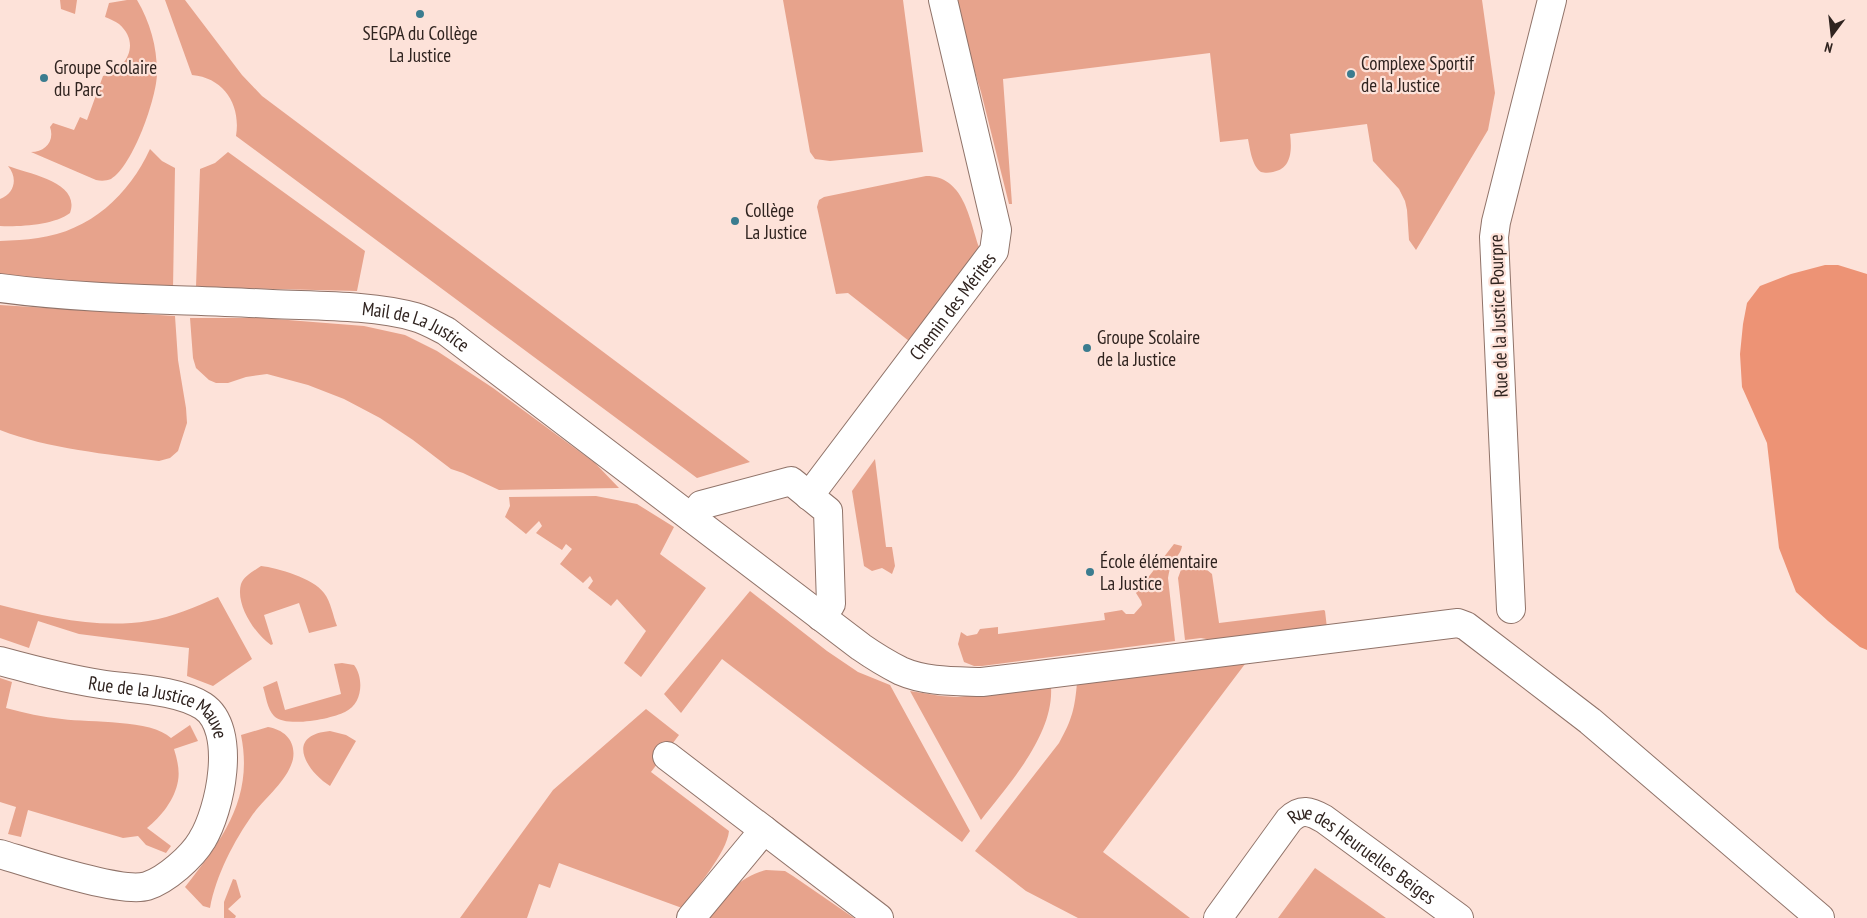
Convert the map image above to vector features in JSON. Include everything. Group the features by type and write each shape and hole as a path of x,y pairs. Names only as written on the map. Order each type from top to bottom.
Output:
{"street":[{"name":"Chemin des Mérites","path":"809,496 994,251 997,230 943,0"},
{"name":"Rue de la Justice Pourpre","path":"1510,609 1494,237 1496,222 1552,0"},
{"name":"Mail de La Justice","path":"0,288 83,296 337,307 415,316 446,331 861,647 903,672 936,680 982,682 1458,623 1466,626 1590,721 1820,918"},
{"path":"692,518 701,505 791,481 828,511 831,604 821,617"},
{"name":"Rue de la Justice Mauve","path":"0,661 90,682 176,695 192,700 213,715 220,731 222,759 218,803 202,841 186,859 155,883 138,888 124,887 0,854"},
{"path":"667,756 879,918"},
{"name":"Rue des Heuruelles Beiges","path":"1218,918 1289,820 1296,813 1305,812 1315,814 1324,819 1459,918"},
{"path":"691,918 764,830"}],"shaded area":[{"path":"60,0 77,0 75,14 61,9"},
{"path":"137,0 146,17 156,53 156,84 142,130 127,160 119,172 111,179 96,180 31,152 41,150 48,145 51,137 50,127 53,123 74,130 80,117 87,120 103,76 119,68 128,54 130,47 126,31 119,24 105,17 109,3"},
{"path":"165,0 185,0 242,75 262,96 750,462 697,478 236,136 236,114 233,104 222,88 214,82 204,77 192,75"},
{"path":"783,0 903,0 923,152 830,161 815,159 810,152"},
{"path":"953,0 1482,0 1495,93 1488,130 1416,250 1409,240 1405,201 1399,189 1373,161 1367,124 1290,134 1291,152 1287,163 1279,170 1270,173 1261,172 1255,166 1248,139 1220,142 1210,53 1003,79 1012,204 1009,204 981,92"},
{"path":"150,149 162,161 175,168 173,289 29,280 0,275 0,241 33,239 57,234 91,219 119,196 141,166"},
{"path":"228,152 365,251 357,291 196,287 200,169 215,163"},
{"path":"8,166 40,176 61,187 68,194 71,202 70,213 46,223 0,226 0,199 12,189 14,180"},
{"path":"926,176 939,178 949,183 957,191 968,212 979,247 909,341 848,293 836,294 817,207 819,200 824,197"},
{"path":"1825,265 1838,265 1867,274 1867,650 1860,647 1828,621 1796,592 1779,548 1767,443 1742,387 1740,354 1747,303 1760,286 1791,274"},
{"path":"0,305 175,316 178,360 187,423 178,451 170,458 159,461 58,446 0,430"},
{"path":"190,318 263,318 364,326 405,335 437,351 493,388 595,463 619,488 499,490 451,469 380,418 344,399 308,385 267,374 246,377 228,383 216,383 209,380 196,368 193,358"},
{"path":"875,459 886,547 892,547 895,566 892,574 882,568 872,571 864,566 852,491"},
{"path":"596,496 637,504 674,527 660,554 706,588 641,677 624,663 646,631 617,599 611,606 588,588 593,581 590,576 583,583 560,564 572,549 566,544 562,550 536,533 542,526 539,521 526,534 505,517 510,506 509,497"},
{"path":"1174,544 1182,546 1180,553 1172,563 1168,578 1175,641 982,666 974,666 964,662 958,644 961,632 967,636 977,634 980,629 998,627 998,634 1105,620 1104,613 1122,610 1126,614 1134,614 1142,605 1136,593"},
{"path":"1190,556 1212,574 1219,623 1324,610 1327,628 1227,643 1201,638 1185,640 1178,578 1182,567"},
{"path":"261,566 304,578 319,588 328,601 337,626 309,633 299,603 264,615 273,644 271,645 253,627 241,601 242,581"},
{"path":"750,591 827,651 858,672 890,685 970,831 962,842 722,659 681,713 664,694"},
{"path":"218,597 252,659 213,686 187,676 189,648 79,634 38,621 29,648 0,638 0,605 36,614 92,623 111,624 148,621 166,617"},
{"path":"1248,660 1103,852 1190,918 1078,918 1026,891 975,851 1059,743 1072,714 1077,682"},
{"path":"334,664 354,665 359,677 360,690 351,708 338,715 309,721 280,720 274,716 268,706 263,687 277,681 285,710 341,694"},
{"path":"0,678 12,682 6,708 20,712 62,719 135,725 162,732 171,738 190,725 198,741 174,749 179,777 174,794 167,807 147,828 171,846 166,853 146,845 138,836 123,838 28,810 21,837 8,834 16,807 0,802"},
{"path":"1051,687 1050,705 1038,741 1016,775 981,820 910,691 957,697"},
{"path":"646,709 679,735 651,772 729,831 723,850 717,860 682,908 559,863 550,888 539,884 527,918 460,918 553,790"},
{"path":"268,727 280,731 288,737 293,747 293,759 282,781 253,814 239,835 221,871 210,908 203,906 185,887 222,835 232,817 239,798 243,779 244,758 241,735"},
{"path":"330,731 346,735 356,741 330,786 307,763 304,746 308,739 316,734"},
{"path":"1315,868 1386,918 1278,918"},
{"path":"766,870 785,871 854,918 706,918 732,889 748,877"},
{"path":"233,879 236,880 241,897 228,909 236,916 235,918 224,918 224,902"}],"place":[{"name":"SEGPA du Collège La Justice","path":"420,14"},
{"name":"Complexe Sportif de la Justice","path":"1351,74"},
{"name":"Groupe Scolaire du Parc","path":"44,78"},
{"name":"Collège La Justice","path":"735,221"},
{"name":"Groupe Scolaire de la Justice","path":"1087,348"},
{"name":"École élémentaire La Justice","path":"1090,572"}]}
